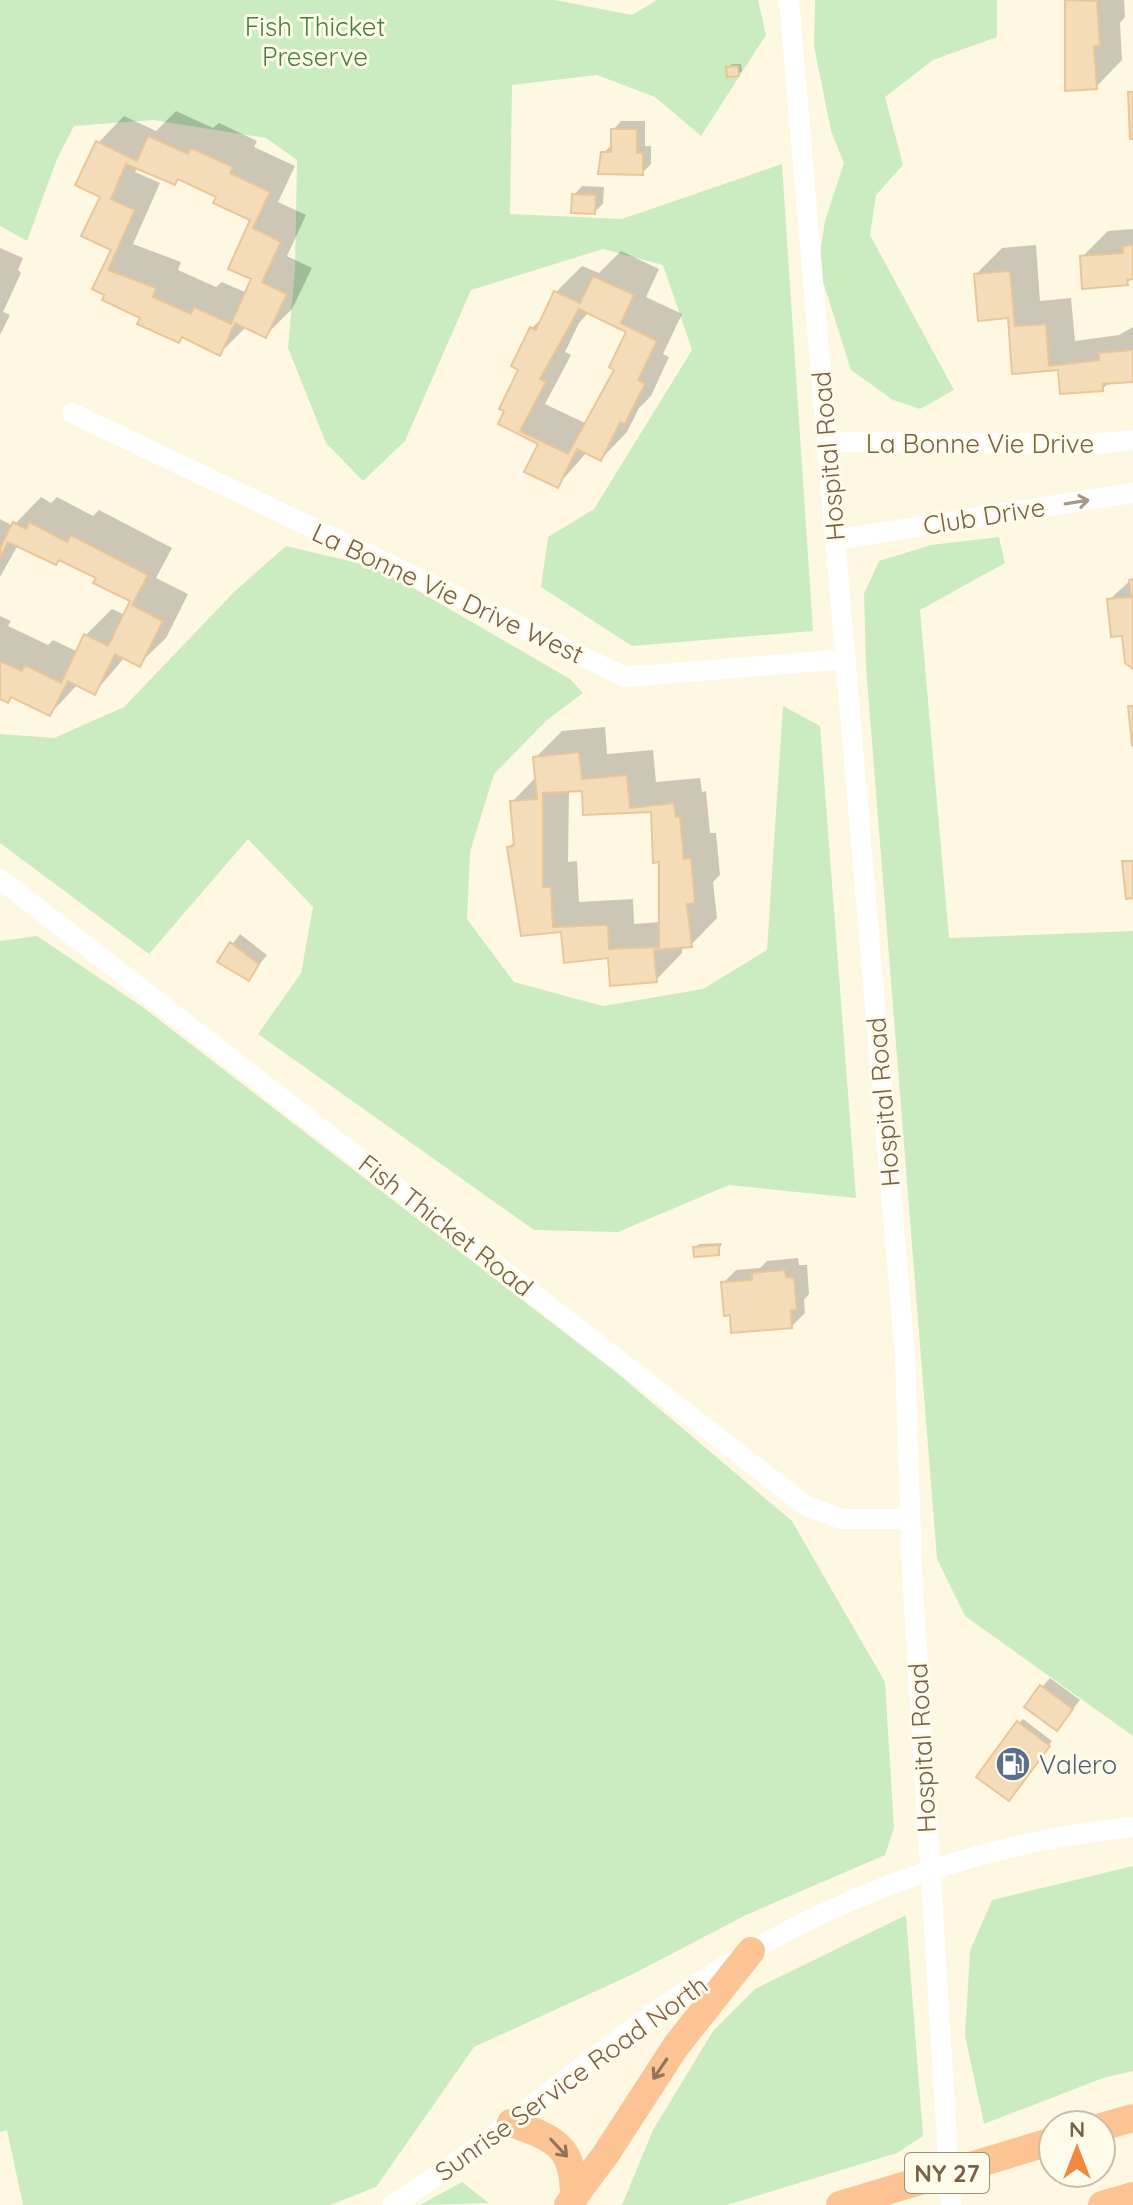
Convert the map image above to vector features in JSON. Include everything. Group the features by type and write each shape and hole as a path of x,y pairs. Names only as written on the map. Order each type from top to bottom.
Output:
{"highway":[{"path":"571,2202 676,2046 751,1951"},
{"path":"511,2123 539,2133 560,2146 571,2166 571,2202"},
{"name":"NY 27","path":"840,2205 1037,2146"},
{"path":"1102,2205 1133,2196"}],"street":[{"name":"Hospital Road","path":"789,0 905,1356 910,1519 929,1870 951,2205"},
{"name":"La Bonne Vie Drive West","path":"72,413 625,677 846,659"},
{"name":"La Bonne Vie Drive","path":"826,442 1094,444 1133,440"},
{"name":"Club Drive","path":"834,540 1133,493"},
{"name":"Fish Thicket Road","path":"0,879 806,1506 842,1519 910,1519"},
{"name":"Sunrise Service Road North","path":"392,2205 511,2123 667,2004 751,1951 848,1899 929,1870 1011,1846 1133,1827"}],"green space":[{"name":"Fish Thicket Preserve","path":"0,0 555,0 632,15 657,0 758,0 766,35 701,136 655,97 597,75 512,85 510,214 622,219 782,164 813,631 632,646 541,587 548,537 594,509 692,350 663,265 603,249 471,290 405,441 363,481 326,443 288,348 295,269 297,160 266,138 153,120 74,126 57,159 27,241 0,226"},
{"path":"815,0 997,0 997,37 933,60 885,97 903,165 876,195 870,235 954,390 920,409 893,400 851,370 818,266 825,221 844,163 831,131 814,46"},
{"path":"999,537 1005,563 920,610 949,938 1133,931 1133,1736 965,1616 937,1559 866,667 864,594 879,561 931,545"},
{"path":"286,546 379,568 570,679 583,693 547,720 494,774 470,852 467,919 514,982 603,1006 703,989 767,950 783,706 820,726 856,1198 729,1185 618,1232 534,1230 258,1034 301,973 313,907 248,839 149,954 0,843 0,734 54,738 124,707 234,592"},
{"path":"37,936 144,1008 617,1373 792,1521 885,1682 894,1828 885,1855 746,1915 633,1974 474,2047 376,2187 330,2205 23,2205 7,2130 0,2132 0,941"},
{"path":"1133,1866 1133,2071 1103,2078 984,2124 965,2036 970,1951 992,1900"},
{"path":"906,1915 923,2136 897,2153 727,2205 622,2205 653,2130 713,2031 755,1989"},
{"path":"462,2182 489,2203 420,2205"}],"building":[{"path":"1065,0 1097,1 1100,46 1094,46 1097,89 1065,91"},
{"path":"738,66 739,76 727,77 726,67"},
{"path":"1128,92 1133,92 1133,139 1130,139"},
{"path":"611,129 637,129 637,153 643,153 643,175 598,174 601,152 611,152"},
{"path":"148,136 188,154 191,148 233,167 230,173 270,192 253,228 281,242 262,282 287,294 266,338 235,323 220,356 182,337 179,343 137,324 140,318 102,300 104,295 92,289 111,250 81,236 100,197 75,185 96,141 137,161","holes":["126,164 175,185 178,179 216,197 213,203 250,220 228,269 251,279 231,324 194,307 191,314 153,297 156,288 108,270 135,210 111,199"]},
{"path":"572,194 596,195 595,214 571,213"},
{"path":"1133,245 1133,279 1127,280 1128,285 1082,289 1080,256 1123,253 1123,246"},
{"path":"1010,271 1015,326 1046,324 1049,366 1099,360 1099,353 1133,350 1133,382 1103,384 1103,391 1060,394 1058,370 1012,374 1008,318 978,321 974,274"},
{"path":"593,276 634,295 621,323 657,341 638,380 645,384 625,424 620,422 601,461 577,449 558,488 524,472 538,444 498,424 504,411 499,409 518,370 511,366 530,327 536,330 554,291 580,303","holes":["579,309 626,332 609,367 614,370 568,454 520,431 546,382 540,379"]},
{"path":"13,522 26,529 29,522 67,542 71,535 148,575 132,605 163,621 140,667 115,654 95,695 68,681 50,716 11,697 8,703 0,699 0,661 22,671 25,665 61,683 84,634 108,646 130,601 93,583 96,578 59,560 56,565 8,542 0,558 0,548"},
{"path":"1133,579 1133,669 1125,663 1122,636 1111,637 1107,599 1131,597 1129,580"},
{"path":"1128,706 1133,706 1132,745"},
{"path":"579,752 582,779 627,775 630,808 674,803 676,817 680,817 684,859 691,858 695,903 687,904 692,947 654,950 657,982 610,986 608,958 564,963 561,932 521,936 507,847 514,846 510,801 537,799 533,757","holes":["582,791 583,815 651,812 653,863 659,862 659,947 609,949 608,925 553,927 551,887 543,887 543,793"]},
{"path":"1122,861 1133,861 1133,898 1126,899"},
{"path":"230,942 259,964 249,981 217,962"},
{"path":"719,1245 719,1255 694,1257 693,1247"},
{"path":"785,1270 786,1277 794,1278 797,1310 791,1310 792,1328 731,1333 730,1315 724,1316 721,1282 752,1280 752,1273"},
{"path":"1040,1685 1073,1709 1057,1731 1024,1707"},
{"path":"1017,1721 1050,1746 1009,1801 976,1777"}],"place":[{"name":"Valero","path":"1013,1764"}]}
